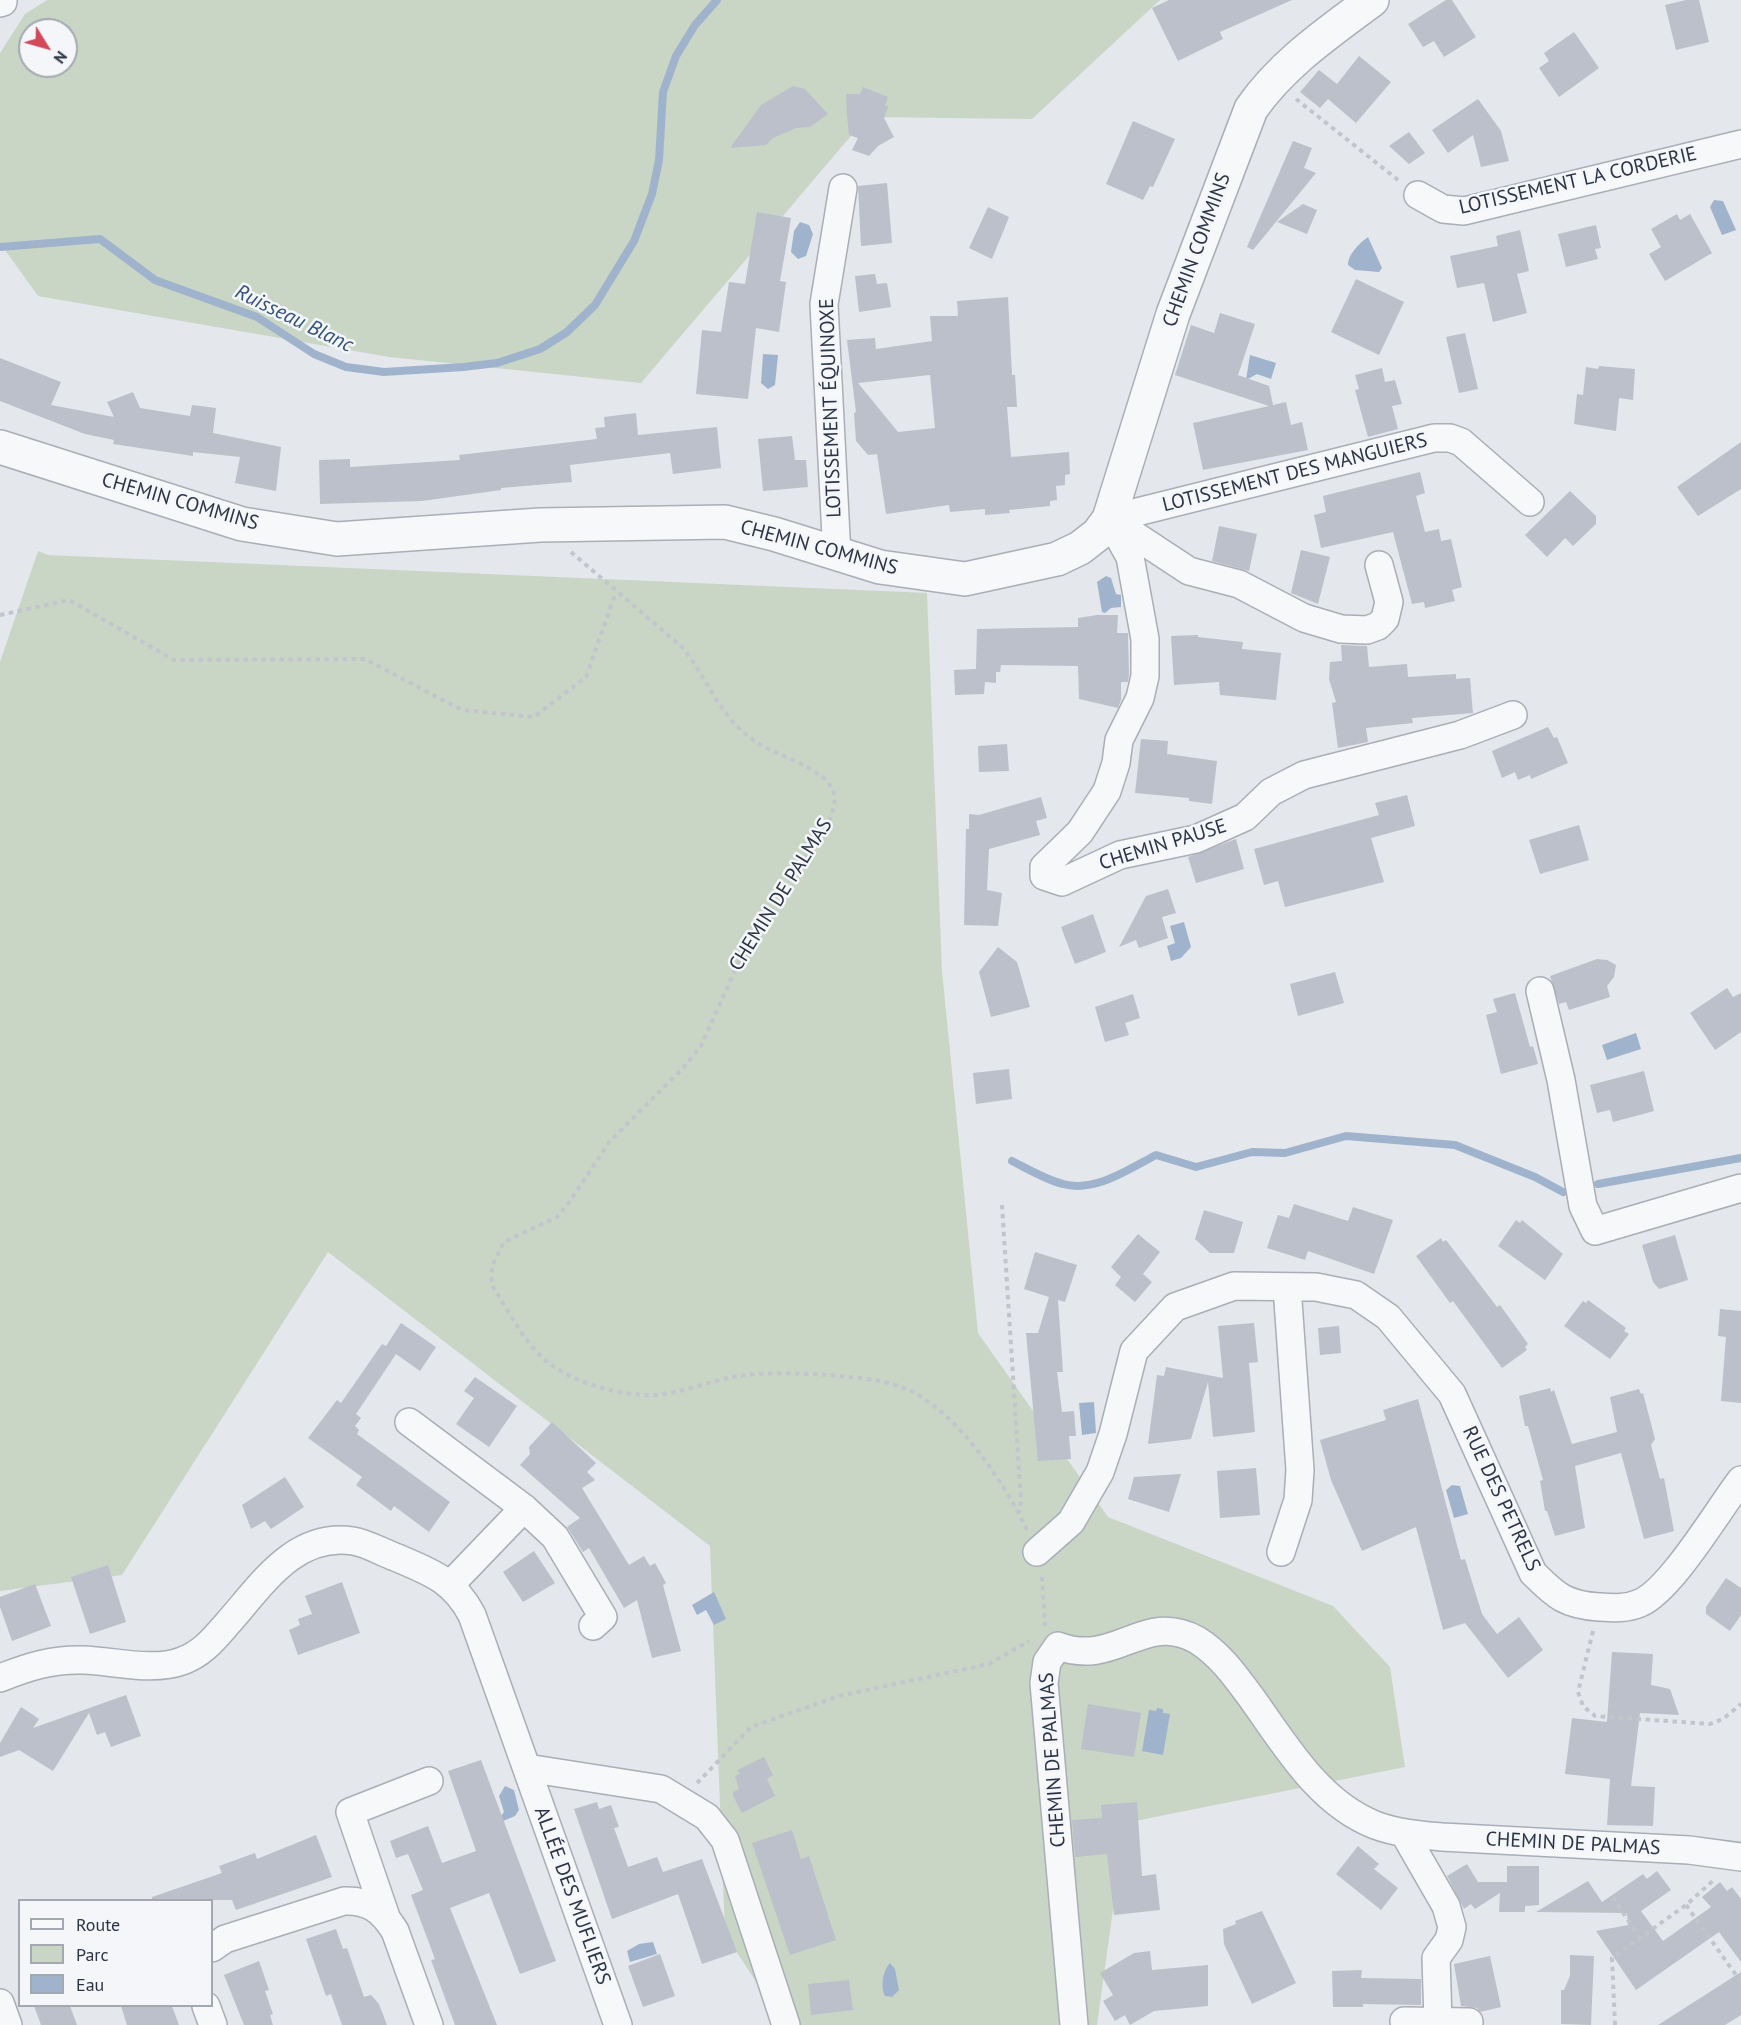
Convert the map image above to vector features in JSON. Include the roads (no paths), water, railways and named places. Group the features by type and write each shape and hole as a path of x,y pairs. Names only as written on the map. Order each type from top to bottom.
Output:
{"street":[{"name":"CHEMIN COMMINS","path":"0,447 242,524 337,539 540,525 725,522 774,534 837,556 880,567 966,579 1057,559 1080,548 1098,534 1110,519 1173,314 1251,109 1273,80 1321,38 1372,0"},
{"name":"LOTISSEMENT LA CORDERIE","path":"1418,195 1443,208 1464,211 1741,144"},
{"name":"LOTISSEMENT ÉQUINOXE","path":"837,556 824,304 843,188"},
{"name":"LOTISSEMENT DES MANGUIERS","path":"1110,519 1434,438 1450,438 1461,442 1530,502"},
{"path":"1110,519 1189,571 1239,584 1304,618 1341,629 1367,630 1378,626 1384,618 1389,602 1379,565"},
{"name":"CHEMIN PAUSE","path":"1110,519 1130,557 1144,639 1145,676 1140,698 1119,740 1116,763 1107,791 1080,832 1044,867 1044,876 1054,882 1069,879 1119,855 1196,839 1229,826 1245,817 1271,792 1304,775 1460,735 1513,715"},
{"path":"1540,991 1561,1080 1583,1206 1595,1231 1741,1188"},
{"name":"RUE DES PETRELS","path":"1037,1552 1071,1522 1100,1472 1113,1434 1134,1351 1175,1307 1234,1286 1316,1287 1356,1295 1388,1317 1452,1394 1533,1573 1556,1596 1577,1606 1621,1609 1641,1603 1662,1589 1741,1480"},
{"path":"1281,1552 1298,1500 1300,1470 1287,1287"},
{"path":"409,1422 524,1508 555,1537 603,1617 593,1626"},
{"path":"450,1585 524,1508"},
{"name":"ALLÉE DES MUFLIERS","path":"0,1678 41,1662 82,1660 163,1665 181,1662 210,1644 281,1562 299,1550 315,1544 354,1541 430,1572 450,1585 472,1615 618,2025"},
{"name":"CHEMIN DE PALMAS","path":"1074,2025 1044,1683 1052,1639 1074,1652 1093,1653 1150,1632 1177,1631 1197,1640 1216,1654 1232,1671 1297,1761 1330,1799 1374,1824 1404,1833 1738,1856"},
{"path":"526,1768 637,1783 661,1789 681,1799 707,1817 725,1840 786,2025"},
{"path":"429,1781 350,1812 386,1917 395,1931 429,2025"},
{"path":"1404,1833 1446,1906 1452,1927 1449,1940 1436,1958 1438,2021"},
{"path":"213,1947 225,1939 344,1901 360,1901 372,1906 386,1917"},
{"path":"0,2003 8,2025"},
{"path":"206,2007 213,2025"},
{"path":"1404,2021 1468,2022"}],"water":[{"path":"1714,200 1723,201 1736,230 1722,235 1710,207"},
{"path":"800,222 809,225 813,234 806,256 798,259 791,252 794,231"},
{"path":"1368,237 1382,268 1379,272 1355,270 1348,265 1352,253"},
{"path":"763,354 778,355 775,385 768,389 761,383"},
{"path":"1250,355 1276,363 1271,379 1257,374 1246,380"},
{"path":"1106,576 1111,578 1116,594 1121,595 1121,607 1111,608 1105,613 1102,612 1097,582"},
{"path":"1184,922 1191,947 1181,958 1171,961 1167,946 1175,943 1170,926"},
{"path":"1636,1033 1641,1049 1607,1060 1602,1045"},
{"path":"1094,1402 1096,1433 1082,1435 1079,1403"},
{"path":"1452,1485 1460,1486 1468,1514 1454,1518 1446,1490"},
{"path":"714,1592 726,1619 714,1625 706,1610 697,1615 692,1605"},
{"path":"1157,1708 1163,1709 1163,1713 1170,1714 1163,1755 1142,1751 1149,1710 1156,1711"},
{"path":"505,1786 514,1790 519,1810 515,1816 503,1821 501,1816 504,1812 499,1796"},
{"path":"653,1942 657,1954 630,1962 627,1951 639,1944"},
{"path":"890,1963 895,1969 899,1990 892,1997 885,1996 883,1988 884,1974"}],"waterway":[{"name":"Ruisseau Blanc","path":"0,247 100,239 155,280 257,317 314,354 346,367 384,372 463,367 497,363 540,349 567,332 595,305 634,241 652,194 659,160 663,92 676,56 695,25 717,0"},
{"path":"1012,1161 1057,1182 1075,1186 1111,1178 1156,1155 1196,1167 1252,1152 1285,1153 1346,1136 1455,1145 1535,1177 1563,1192"},
{"path":"1598,1184 1741,1158"}]}
